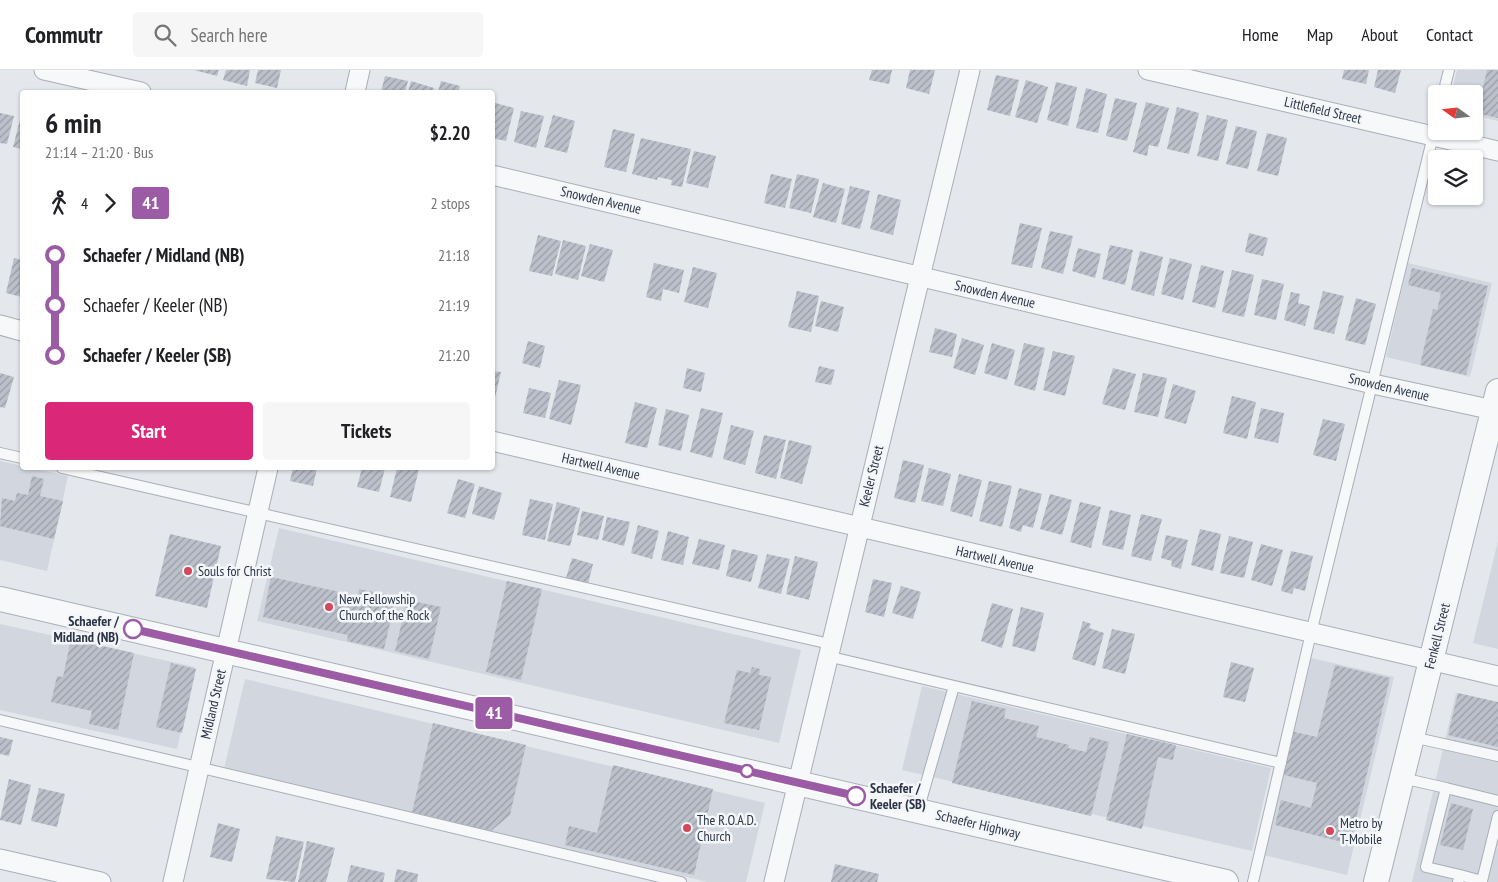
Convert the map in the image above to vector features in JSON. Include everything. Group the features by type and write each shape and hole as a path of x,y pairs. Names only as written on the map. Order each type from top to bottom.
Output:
{"street":[{"path":"44,70 132,90"},
{"path":"355,90 360,70"},
{"name":"Keeler Street","path":"774,882 858,526 970,70"},
{"name":"Littlefield Street","path":"1148,70 1428,129"},
{"name":"Littlefield Street","path":"1465,140 1498,151"},
{"name":"Snowden Avenue","path":"495,176 1373,384 1496,404"},
{"path":"0,325 20,330"},
{"name":"Fenkell Street","path":"1376,882 1496,404"},
{"name":"Hartwell Avenue","path":"495,442 1498,676"},
{"name":"Midland Street","path":"173,882 268,470"},
{"name":"Schaefer Highway","path":"0,598 1218,881"},
{"path":"0,859 101,882"}],"lane":[{"path":"1445,85 1449,70"},
{"path":"1253,882 1311,632 1433,140"},
{"path":"0,453 20,458"},
{"path":"71,470 257,512 829,650 954,686 1281,763"},
{"path":"918,811 954,686"},
{"path":"0,720 681,882"},
{"path":"1412,737 1498,756"},
{"path":"1402,778 1498,802"},
{"path":"1446,788 1426,867 1459,879 1482,881 1498,816"}],"shaded area":[{"path":"1457,70 1498,70 1498,121 1483,117 1483,85 1453,85"},
{"path":"1408,263 1492,283 1470,377 1386,357"},
{"path":"0,461 20,465 20,470 41,470 68,476 47,571 0,560"},
{"path":"279,528 801,650 779,743 257,621"},
{"path":"1498,541 1498,649 1473,643"},
{"path":"0,624 195,667 177,749 0,710"},
{"path":"1311,658 1394,677 1347,875 1264,855"},
{"path":"245,679 765,803 746,882 708,882 224,769"},
{"path":"922,686 1271,768 1252,851 902,770"},
{"path":"1456,693 1498,703 1498,882 1412,882"}],"building":[{"path":"194,70 219,70 217,76"},
{"path":"226,70 250,70 247,86 223,80"},
{"path":"258,70 281,70 277,88 255,83"},
{"path":"872,70 892,70 889,84 869,80"},
{"path":"910,70 935,70 929,94 906,88"},
{"path":"1344,70 1369,70 1366,84 1342,79"},
{"path":"1378,70 1401,70 1395,93 1374,87"},
{"path":"1487,70 1498,70 1498,118 1483,114 1483,87"},
{"path":"996,75 1019,80 1010,116 987,110"},
{"path":"385,76 408,81 406,90 382,90"},
{"path":"1026,80 1048,87 1037,123 1015,117"},
{"path":"411,81 434,88 434,90 409,90"},
{"path":"441,81 460,86 459,90 439,90"},
{"path":"1056,82 1077,87 1068,126 1047,120"},
{"path":"1086,88 1107,94 1098,133 1076,128"},
{"path":"1115,98 1137,103 1127,141 1106,136"},
{"path":"1146,102 1169,108 1158,147 1149,145 1147,156 1133,152"},
{"path":"495,103 514,108 506,141 495,139"},
{"path":"1177,107 1199,113 1189,154 1167,149"},
{"path":"521,111 544,116 536,148 514,142"},
{"path":"0,113 14,116 7,144 0,143"},
{"path":"553,115 575,121 567,153 544,147"},
{"path":"1207,115 1228,120 1218,161 1197,156"},
{"path":"20,120 20,149 13,147"},
{"path":"1236,126 1257,131 1248,169 1226,164"},
{"path":"613,129 635,134 626,172 604,167"},
{"path":"1267,133 1287,138 1278,176 1257,171"},
{"path":"641,138 691,149 682,187 671,185 672,180 658,177 657,180 632,174"},
{"path":"694,151 716,156 708,188 686,183"},
{"path":"771,174 792,179 785,208 764,203"},
{"path":"797,174 819,179 811,213 789,208"},
{"path":"823,183 845,189 836,223 813,217"},
{"path":"850,186 870,191 860,229 841,224"},
{"path":"878,194 901,200 893,235 870,229"},
{"path":"1020,223 1042,228 1032,268 1011,264"},
{"path":"1050,231 1073,236 1063,274 1041,268"},
{"path":"1249,233 1268,238 1263,256 1245,252"},
{"path":"538,235 561,241 552,276 529,271"},
{"path":"563,240 586,246 578,280 555,274"},
{"path":"590,244 613,250 604,282 581,276"},
{"path":"1110,245 1133,250 1125,285 1102,279"},
{"path":"1078,248 1101,254 1095,278 1072,271"},
{"path":"1140,251 1163,257 1154,296 1131,290"},
{"path":"14,258 20,260 20,296 6,293"},
{"path":"1170,258 1192,264 1183,300 1161,294"},
{"path":"654,263 684,270 679,293 663,289 661,301 646,297"},
{"path":"1201,265 1224,271 1215,308 1192,302"},
{"path":"693,267 717,273 708,308 684,302"},
{"path":"1412,268 1488,286 1466,375 1420,365 1433,309 1437,310 1441,293 1408,285"},
{"path":"1232,270 1254,275 1244,317 1222,312"},
{"path":"1262,279 1284,284 1276,320 1254,315"},
{"path":"797,291 819,296 811,332 788,327"},
{"path":"1323,291 1344,296 1334,334 1313,329"},
{"path":"1291,292 1300,294 1298,303 1310,306 1305,326 1284,320"},
{"path":"1356,298 1376,304 1365,345 1345,340"},
{"path":"821,301 844,307 838,332 815,326"},
{"path":"935,328 957,334 952,357 929,352"},
{"path":"962,338 984,345 975,375 953,368"},
{"path":"528,341 545,346 540,368 522,363"},
{"path":"992,343 1015,350 1007,380 984,373"},
{"path":"1024,343 1045,348 1035,391 1014,385"},
{"path":"1053,351 1075,356 1065,396 1043,390"},
{"path":"819,366 835,370 831,385 815,382"},
{"path":"687,368 705,373 701,392 683,388"},
{"path":"1113,368 1136,374 1125,410 1102,404"},
{"path":"495,371 501,372 495,398"},
{"path":"0,373 14,377 5,408 0,407"},
{"path":"1143,373 1167,378 1158,417 1134,412"},
{"path":"559,380 581,385 571,425 549,419"},
{"path":"1173,384 1196,391 1186,424 1164,418"},
{"path":"529,388 551,393 545,418 523,413"},
{"path":"1232,396 1256,402 1247,439 1223,433"},
{"path":"635,402 657,408 647,448 625,443"},
{"path":"701,408 723,413 712,458 690,452"},
{"path":"1261,408 1284,413 1278,443 1254,438"},
{"path":"666,409 689,415 681,451 658,445"},
{"path":"1323,419 1345,424 1336,461 1313,455"},
{"path":"731,425 754,431 745,465 723,459"},
{"path":"764,435 786,440 776,479 755,473"},
{"path":"789,440 812,446 802,484 780,478"},
{"path":"903,460 924,465 915,503 894,498"},
{"path":"929,468 951,474 943,506 921,501"},
{"path":"293,470 317,470 313,486 290,481"},
{"path":"361,470 384,470 379,492 357,487"},
{"path":"397,470 419,470 411,502 390,497"},
{"path":"959,474 982,480 972,517 950,511"},
{"path":"32,476 44,479 40,496 63,501 54,539 0,526 2,498 15,501 17,493 28,495"},
{"path":"458,479 475,484 465,518 447,513"},
{"path":"989,481 1012,486 1002,527 979,521"},
{"path":"479,486 502,493 494,520 472,514"},
{"path":"1019,488 1042,494 1033,528 1023,525 1021,532 1009,528"},
{"path":"1050,494 1072,500 1062,535 1040,529"},
{"path":"530,499 553,504 545,540 522,535"},
{"path":"557,502 580,508 570,546 547,541"},
{"path":"1080,502 1101,507 1091,548 1070,542"},
{"path":"1110,510 1131,515 1123,550 1102,545"},
{"path":"582,511 604,516 598,540 577,535"},
{"path":"1141,514 1162,519 1151,561 1131,556"},
{"path":"607,517 630,522 624,546 602,540"},
{"path":"638,525 659,531 652,559 631,553"},
{"path":"1200,529 1221,534 1213,571 1191,565"},
{"path":"668,531 689,537 683,565 661,560"},
{"name":"Souls for Christ","path":"170,534 221,546 207,608 155,596"},
{"path":"1166,535 1188,540 1181,569 1171,566 1172,561 1161,558"},
{"path":"1229,536 1253,542 1244,578 1220,573"},
{"path":"699,539 725,545 719,570 692,564"},
{"path":"1261,544 1283,550 1272,586 1251,580"},
{"path":"732,549 758,555 751,582 726,576"},
{"path":"1291,551 1313,556 1305,591 1294,588 1292,594 1281,591"},
{"path":"767,554 790,559 781,594 758,588"},
{"path":"795,556 818,562 809,600 786,594"},
{"path":"572,558 593,564 588,584 566,578"},
{"name":"New Fellowship Church of the Rock","path":"271,577 358,596 359,589 396,597 384,649 347,641 348,635 263,617"},
{"path":"873,579 892,583 884,617 865,612"},
{"path":"507,581 542,589 521,680 486,672"},
{"path":"901,586 921,592 913,619 892,613"},
{"path":"407,600 441,607 429,659 395,651"},
{"path":"992,603 1013,609 1002,648 981,641"},
{"path":"1021,607 1044,613 1035,652 1012,646"},
{"path":"1083,621 1091,624 1089,628 1104,633 1095,666 1072,659"},
{"path":"1112,629 1135,634 1125,674 1102,668"},
{"path":"71,639 134,653 118,730 89,724 92,711 51,702 57,676 63,677"},
{"path":"1231,662 1254,668 1245,702 1223,697"},
{"path":"171,663 196,669 182,733 156,727"},
{"path":"1335,665 1390,678 1350,844 1275,825 1281,800 1311,808 1317,783 1280,774 1290,731 1317,737"},
{"path":"752,667 760,669 759,675 771,677 759,730 724,723 737,670 750,673"},
{"path":"1458,693 1498,702 1498,747 1448,735"},
{"path":"972,701 1006,709 1004,718 1039,726 1036,737 1069,745 1068,748 1086,752 1090,737 1109,742 1091,816 952,783"},
{"path":"433,723 526,745 510,815 491,831 412,812"},
{"path":"1127,734 1176,745 1173,760 1158,757 1142,829 1106,820"},
{"path":"0,737 13,740 9,756 0,754"},
{"path":"613,765 713,789 694,875 565,845 569,826 597,833"},
{"path":"9,779 31,785 21,825 0,820"},
{"path":"39,788 65,794 57,827 31,821"},
{"path":"1451,803 1473,809 1463,850 1440,845"},
{"path":"218,823 240,829 232,862 210,857"},
{"path":"276,836 304,842 295,882 266,879"},
{"path":"307,841 335,848 326,882 298,882"},
{"path":"835,864 879,874 877,882 831,882"},
{"path":"351,865 385,873 383,882 347,882"},
{"path":"397,869 418,874 417,882 394,882"}],"bus line":[{"name":"41","path":"133,629 856,796"}],"place":[{"name":"Souls for Christ","path":"188,571"},
{"name":"New Fellowship Church of the Rock","path":"329,607"},
{"name":"Schaefer / Midland (NB)","path":"133,629"},
{"name":"Schaefer / Keeler (SB)","path":"856,796"},
{"name":"The R.O.A.D. Church","path":"687,828"},
{"name":"Metro by T-Mobile","path":"1330,831"}]}
